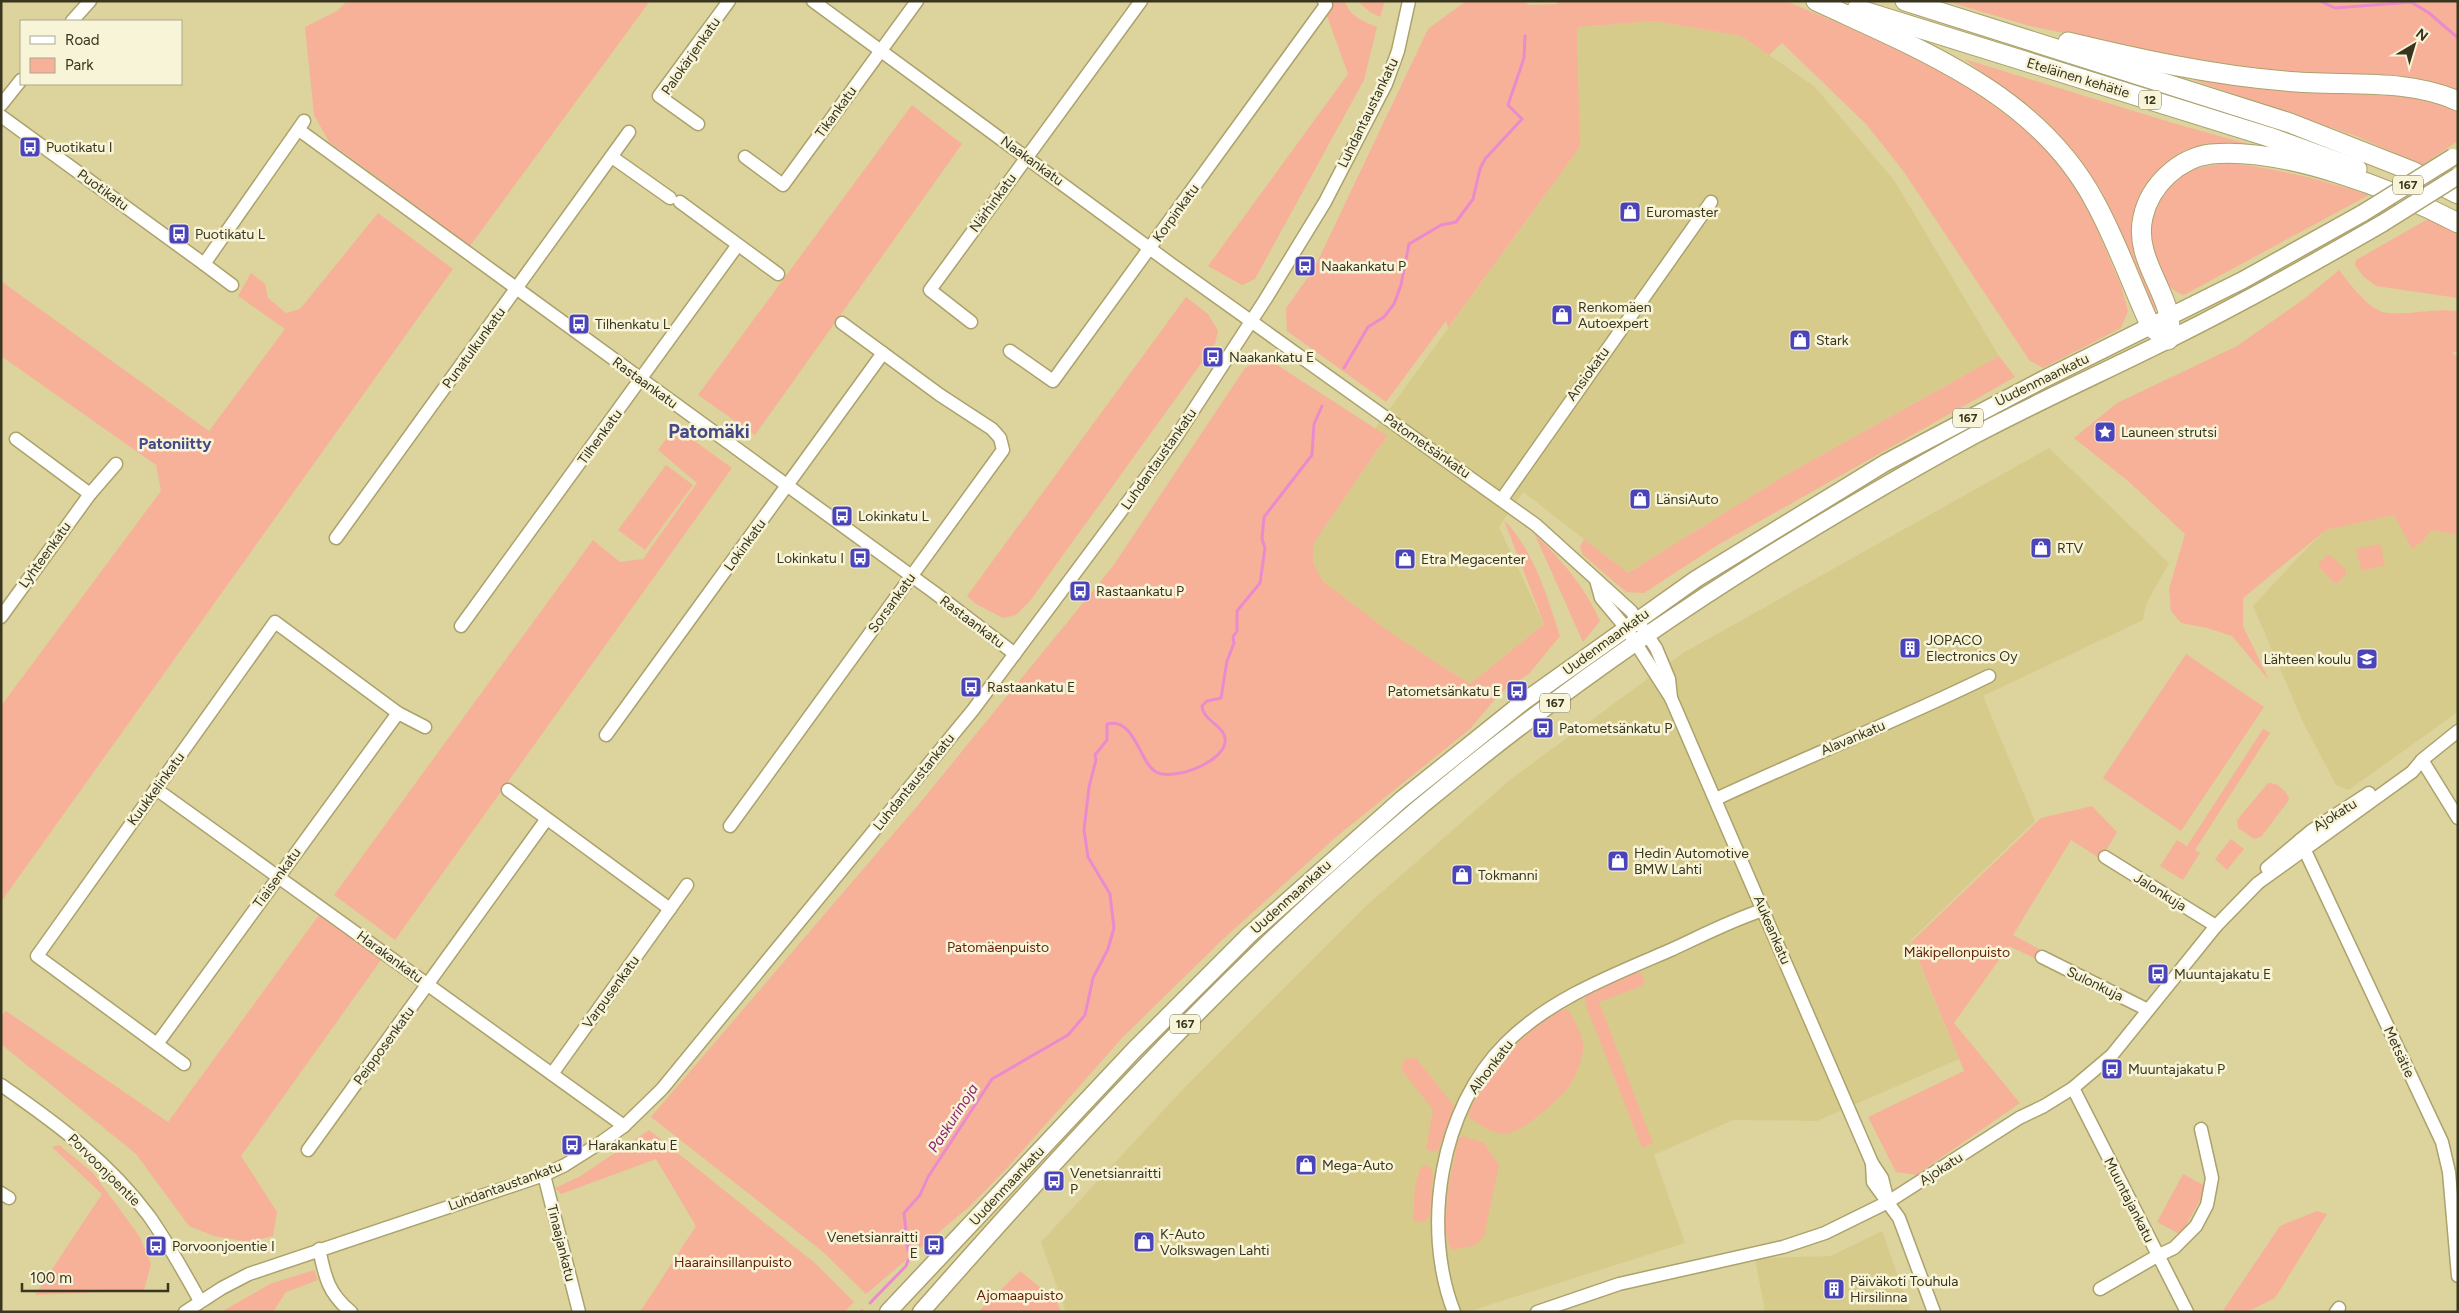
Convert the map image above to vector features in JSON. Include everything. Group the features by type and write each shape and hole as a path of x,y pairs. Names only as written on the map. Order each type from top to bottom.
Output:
{"highway":[{"path":"1816,1 1949,64 1992,91 2033,124 2079,176 2095,202 2151,327 2168,340 2172,328 2171,317 2148,266 2141,241 2143,217 2152,194 2166,175 2187,161 2210,154 2272,158 2343,176 2386,191 2458,223"},
{"name":"Eteläinen kehätie","path":"1835,1 1962,43 2286,142 2399,186 2458,216"},
{"name":"Eteläinen kehätie","path":"1905,1 2290,123 2412,171 2458,194"},
{"path":"1931,1 2030,32 2200,71 2286,82 2407,87 2430,91 2458,101"}],"main road":[{"name":"Uudenmaankatu","path":"888,1312 1135,1048 1249,935 1359,836 1452,758 1523,702 1631,624 1772,531 1885,463 2044,378 2151,327 2243,280 2362,213 2455,155"},
{"name":"Uudenmaankatu","path":"921,1312 1023,1197 1142,1069 1266,945 1454,780 1576,687 1697,602 1763,559 1886,484 1984,431 2168,340 2300,271 2383,223 2458,176"}],"street":[{"path":"73,20 90,1"},
{"name":"Palokärjenkatu","path":"698,124 659,96 729,1"},
{"name":"Naakankatu","path":"813,1 880,52 1252,320"},
{"name":"Tikankatu","path":"745,157 783,184 917,1"},
{"name":"Närhinkatu","path":"971,322 930,290 1141,1"},
{"name":"Korpinkatu","path":"1010,351 1053,381 1326,5 1324,1"},
{"name":"Luhdantaustankatu","path":"185,1312 200,1301 249,1274 544,1175 565,1165 624,1126 676,1074 960,725 1174,440 1252,320 1325,202 1386,84 1398,51 1409,1"},
{"path":"1,105 20,81"},
{"name":"Puotikatu","path":"1,116 232,285"},
{"name":"Rastaankatu","path":"204,264 301,125 517,289 912,576 1015,654"},
{"name":"Punatulkunkatu","path":"336,538 629,132"},
{"path":"612,157 778,274"},
{"name":"Ansiokatu","path":"1502,499 1711,202"},
{"name":"Tilhenkatu","path":"461,626 642,380 737,246"},
{"name":"Patometsänkatu","path":"1252,320 1412,437 1502,499 1564,549 1618,598 1631,624 1642,640"},
{"path":"842,323 883,353"},
{"name":"Sorsankatu","path":"730,826 1004,446 992,429 940,395 883,353"},
{"name":"Lokinkatu","path":"606,735 883,353"},
{"path":"16,439 90,494"},
{"name":"Lyhteenkatu","path":"1,617 90,494 116,464"},
{"name":"Kuukkelinkatu","path":"157,1044 37,956 275,622 398,713"},
{"name":"Aukeankatu","path":"1642,640 1656,648 1669,679 1671,698 1872,1163 1873,1182 1898,1218 1934,1312"},
{"name":"Alavankatu","path":"1716,799 1774,772 1916,712 1990,676"},
{"path":"398,713 425,728"},
{"name":"Tiaisenkatu","path":"157,1044 398,713"},
{"name":"Ajokatu","path":"1537,1312 1618,1284 1783,1247 1825,1233 1888,1202 2001,1130 2073,1088 2112,1055 2216,926 2258,883 2266,870 2302,845 2339,811 2360,800 2413,762 2422,760 2458,731"},
{"path":"2422,760 2458,818"},
{"name":"Harakankatu","path":"156,789 624,1126"},
{"path":"508,790 546,820 670,909"},
{"name":"Peipposenkatu","path":"308,1150 546,820"},
{"name":"Metsätie","path":"2302,845 2442,1142 2449,1172 2458,1276"},
{"name":"Jalonkuja","path":"2105,857 2216,926"},
{"name":"Varpusenkatu","path":"552,1074 687,885"},
{"name":"Alhonkatu","path":"1454,1312 1440,1262 1438,1228 1444,1163 1455,1125 1469,1094 1500,1050 1542,1014 1575,994 1610,976 1764,910"},
{"name":"Sulonkuja","path":"2042,957 2148,1010"},
{"path":"157,1044 184,1064"},
{"name":"Porvoonjoentie","path":"1,1085 70,1134 121,1182 168,1244 200,1301"},
{"name":"Muuntajankatu","path":"2073,1088 2186,1312"},
{"path":"2100,1288 2174,1248 2187,1238 2196,1226 2207,1205 2212,1178 2201,1130"},
{"name":"Tinaajankatu","path":"544,1175 578,1312"},
{"path":"319,1249 326,1282 333,1295 351,1312"}],"shaded area":[{"path":"1654,21 1741,36 1814,86 1894,180 1999,356 1784,476 1628,573 1523,492 1499,527 1544,624 1470,684 1391,633 1324,582 1317,573 1314,562 1312,552 1315,541 1387,436 1375,429 1580,147 1577,27"},
{"path":"2049,448 2169,563 2146,604 2143,620 1983,696 2035,821 1910,941 1959,1059 1817,1121 1733,1120 1654,1155 1685,1243 1467,1312 1066,1312 1041,1242 1186,1086 1365,907 1511,779 1683,653"},
{"name":"Lähteen koulu","path":"2394,515 2424,540 2431,530 2458,535 2458,712 2349,790 2336,785 2303,722 2253,606 2326,530"},
{"path":"1882,1231 1911,1312 1765,1312 1755,1258 1831,1256"}],"green space":[{"path":"347,1 650,1 470,246 329,142 314,115 305,27 337,11"},
{"path":"1332,1 1345,1 1354,15 1377,27 1364,80 1255,279 1242,285 1208,266 1348,74 1327,16 1332,8"},
{"path":"1357,1 1385,1 1380,17 1370,12"},
{"path":"1466,1 1524,1 1529,5 1557,4 1558,1 1786,1 1926,60 2000,105 2048,151 2082,193 2121,286 2128,311 2121,328 2043,368 2030,361 1904,172 1866,124 1782,43 1769,55 1741,36 1654,21 1577,27 1580,147 1448,328 1446,321 1386,402 1287,331 1286,308 1314,269 1428,29"},
{"path":"1946,1 2458,1 2458,91 2426,80 2395,76 2306,75 2226,66 2030,26"},
{"path":"1964,59 2176,124 2266,149 2220,144 2184,150 2165,166 2142,193 2131,222 2134,254 2157,308 2153,311 2101,190 2073,152 2034,111"},
{"path":"2190,77 2268,89 2388,94 2441,103 2458,110 2458,141 2422,165 2356,136 2196,81"},
{"path":"912,105 962,144 755,435 698,395"},
{"path":"2227,163 2299,175 2369,195 2184,295 2175,291 2167,284 2157,264 2150,230 2154,208 2167,187 2182,174"},
{"path":"378,213 453,269 1,902 1,706 161,491 156,465 1,356 1,281 209,431 285,329 238,296 251,273 265,284 268,298 286,313 300,309"},
{"path":"2428,219 2458,235 2458,298 2376,286 2363,276 2355,265 2356,260"},
{"path":"2339,270 2360,296 2374,308 2381,311 2397,313 2440,310 2458,311 2458,351 2452,353 2458,357 2458,535 2431,530 2424,540 2412,549 2394,515 2326,530 2243,598 2243,626 2269,680 2232,636 2207,628 2181,623 2171,611 2169,589 2185,534 2128,481 2074,438 2117,403 2237,346 2304,299"},
{"path":"1186,297 1208,314 1218,331 1215,344 1030,601 1016,615 1003,618 976,604 967,596"},
{"path":"1999,356 2015,377 1716,546 1644,593 1626,592 1583,555 1580,547 1584,539 1628,573 1784,476"},
{"name":"Patomäenpuisto","path":"1259,360 1274,363 1387,436 1315,541 1314,563 1324,582 1391,633 1470,684 1544,624 1504,520 1524,546 1531,560 1560,636 1529,674 1501,692 1470,729 1336,837 1221,941 1122,1038 1009,1166 970,1206 866,1294 822,1251 651,1117 919,804 1113,566 1245,368"},
{"path":"675,427 732,468 395,940 334,895 593,540 620,562 643,559 697,483 658,450"},
{"path":"666,465 693,485 645,550 618,530"},
{"path":"1535,535 1555,554 1580,585 1600,621 1583,642"},
{"path":"2380,544 2385,565 2362,571 2356,549"},
{"path":"2327,555 2330,555 2346,570 2346,574 2338,583 2334,583 2319,567 2319,563"},
{"path":"2186,654 2264,707 2181,831 2103,778"},
{"path":"2263,729 2270,733 2195,850 2200,853 2183,880 2160,866 2177,840 2187,846"},
{"path":"2268,783 2275,784 2281,788 2289,800 2261,837 2254,839 2238,828 2237,820"},
{"name":"Mäkipellonpuisto","path":"2092,806 2117,832 2101,859 2071,840 2013,935 2041,950 2036,959 2009,946 1954,1023 2020,1103 1916,1175 1896,1172 1868,1117 1964,1071 1911,942 2041,818"},
{"path":"2231,839 2244,849 2227,870 2215,859"},
{"path":"319,915 381,960 241,1156 277,1212 273,1236 249,1242 214,1236 189,1226 136,1154 1,1044 1,1015 6,1011 168,1122"},
{"path":"1636,972 1642,974 1644,981 1642,986 1599,1002 1653,1143 1642,1148 1585,1003 1585,996 1589,991"},
{"path":"1568,1009 1581,1035 1583,1049 1577,1072 1565,1092 1532,1121 1509,1133 1498,1133 1487,1129 1468,1116 1483,1087 1510,1052 1541,1023 1555,1013"},
{"path":"1416,1058 1454,1106 1439,1148 1435,1152 1426,1149 1433,1110 1401,1069 1404,1059"},
{"name":"Haarainsillanpuisto","path":"649,1130 816,1264 854,1302 844,1312 640,1312 696,1226 656,1159 561,1194 555,1188 579,1177"},
{"path":"1463,1136 1484,1143 1499,1165 1484,1236 1476,1245 1452,1250 1446,1228 1446,1213 1458,1140"},
{"path":"59,1145 93,1173 140,1237 151,1264 144,1290 35,1295 102,1194 52,1147"},
{"path":"1425,1165 1430,1167 1433,1173 1430,1216 1424,1222 1413,1221 1415,1186 1421,1167"},
{"path":"2183,1174 2207,1187 2181,1235 2157,1222"},
{"path":"2317,1211 2327,1214 2275,1298 2247,1312 2222,1312 2280,1226"},
{"path":"314,1270 318,1280 286,1292 273,1312 221,1312 270,1284"},
{"name":"Ajomaapuisto","path":"1020,1271 1056,1300 1061,1312 978,1312"}],"waterway":[{"name":"Paskurinoja","path":"2320,1 2335,8 2411,2 2429,13 2458,38"},
{"name":"Paskurinoja","path":"1344,368 1368,327 1384,317 1394,304 1401,285 1409,244 1441,225 1456,222 1473,199 1480,169 1485,159 1522,119 1508,105 1524,58 1525,36"},
{"name":"Paskurinoja","path":"908,1250 904,1213 920,1195 928,1177 992,1079 1068,1035 1085,1015 1093,978 1108,949 1114,928 1110,894 1088,857 1084,830 1089,787 1096,760 1095,755 1107,740 1107,724 1116,724 1124,727 1136,742 1150,767 1156,772 1164,774 1185,772 1196,768 1215,757 1222,750 1225,743 1223,732 1206,716 1202,706 1207,701 1221,698 1227,661 1234,643 1233,637 1237,631 1237,611 1260,583 1265,548 1262,539 1264,517 1312,455 1314,424 1322,406"},
{"name":"Paskurinoja","path":"870,1303 906,1266 909,1258"}],"place":[{"name":"Puotikatu I","path":"30,147"},
{"name":"Euromaster","path":"1630,212"},
{"name":"Puotikatu L","path":"179,234"},
{"name":"Naakankatu P","path":"1305,266"},
{"name":"Renkomäen Autoexpert","path":"1562,315"},
{"name":"Tilhenkatu L","path":"579,324"},
{"name":"Stark","path":"1800,340"},
{"name":"Naakankatu E","path":"1213,357"},
{"name":"Launeen strutsi","path":"2105,432"},
{"name":"LänsiAuto","path":"1640,499"},
{"name":"Lokinkatu L","path":"842,516"},
{"name":"RTV","path":"2041,548"},
{"name":"Lokinkatu I","path":"860,558"},
{"name":"Etra Megacenter","path":"1405,559"},
{"name":"Rastaankatu P","path":"1080,591"},
{"name":"JOPACO Electronics Oy","path":"1910,648"},
{"name":"Lähteen koulu","path":"2367,659"},
{"name":"Rastaankatu E","path":"971,687"},
{"name":"Patometsänkatu E","path":"1517,691"},
{"name":"Patometsänkatu P","path":"1543,728"},
{"name":"Hedin Automotive BMW Lahti","path":"1618,861"},
{"name":"Tokmanni","path":"1462,875"},
{"name":"Muuntajakatu E","path":"2158,974"},
{"name":"Muuntajakatu P","path":"2112,1069"},
{"name":"Harakankatu E","path":"572,1145"},
{"name":"Mega-Auto","path":"1306,1165"},
{"name":"Venetsianraitti P","path":"1054,1181"},
{"name":"K-Auto Volkswagen Lahti","path":"1144,1242"},
{"name":"Venetsianraitti E","path":"934,1245"},
{"name":"Porvoonjoentie I","path":"156,1246"},
{"name":"Päiväkoti Touhula Hirsilinna","path":"1834,1289"}],"district":[{"name":"Patomäki","path":"709,431"},
{"name":"Patoniitty","path":"175,443"}]}
